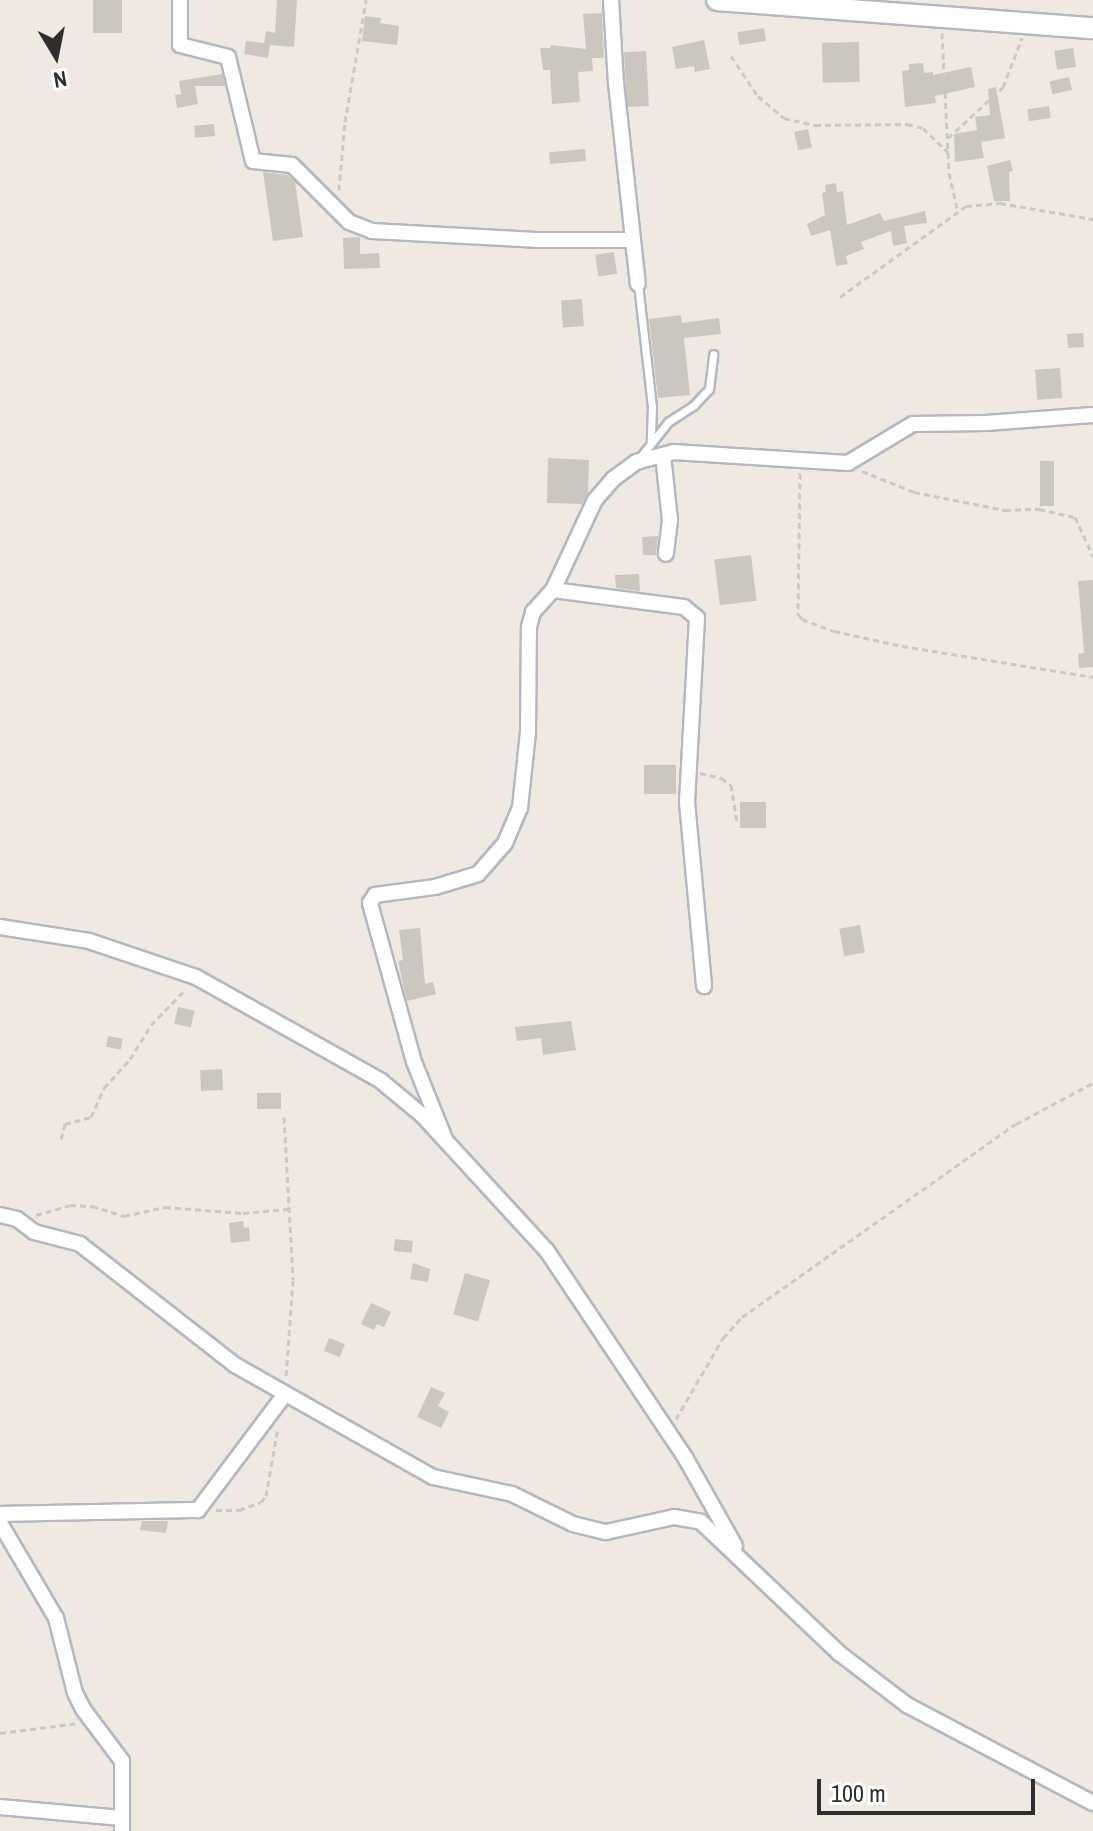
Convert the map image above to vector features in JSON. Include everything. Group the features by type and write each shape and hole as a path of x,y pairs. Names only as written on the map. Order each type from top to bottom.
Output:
{"street":[{"path":"180,0 180,45 228,57 253,161 292,165 349,222 372,231 536,240 633,240"},
{"path":"611,0 616,83 638,284"},
{"path":"717,0 1093,28"},
{"path":"445,1139 414,1062 370,903 375,895 435,887 478,874 505,843 520,808 528,732 529,627 533,612 553,590 595,500 613,479 636,462 685,452 848,463 913,424 986,423 1093,415"},
{"path":"663,455 670,520 666,554"},
{"path":"553,590 684,607 694,611 698,622 688,831 704,986"},
{"path":"0,927 89,941 196,977 381,1081 445,1139 547,1251 668,1431 744,1560"},
{"path":"0,1215 17,1219 34,1232 80,1244 235,1365 433,1477 512,1494 573,1524 606,1532 674,1517 701,1522 839,1653 907,1705 1093,1803"},
{"path":"0,1514 198,1510 285,1394"},
{"path":"0,1523 46,1596 56,1618 75,1693 90,1721 122,1761 122,1824 0,1807"}],"lane":[{"path":"638,284 652,406 651,442"},
{"path":"636,462 668,422 693,406 709,389 713,354"}],"path":[{"path":"337,208 345,122 366,0"},
{"path":"943,15 947,139 958,212"},
{"path":"947,139 1003,87 1029,24"},
{"path":"731,56 758,96 784,118 815,125 907,124 923,128 948,152"},
{"path":"840,297 966,206 1000,203 1093,219"},
{"path":"800,461 798,614 802,619 902,646 1093,677"},
{"path":"848,463 914,492 1005,510 1039,509 1075,517 1093,556"},
{"path":"689,771 721,778 731,785 737,822"},
{"path":"61,1139 65,1124 90,1118 104,1088 130,1059 151,1025 196,977"},
{"path":"668,1431 723,1338 742,1317 1016,1124 1093,1083"},
{"path":"284,1117 293,1280 285,1394"},
{"path":"17,1219 70,1205 92,1206 124,1216 165,1207 243,1213 288,1209"},
{"path":"198,1510 239,1510 261,1502 279,1427"},
{"path":"0,1733 90,1721"}],"building":[{"path":"93,0 122,0 122,33 93,33"},
{"path":"277,0 297,0 294,47 270,45 268,58 244,54 246,41 264,43 266,31 275,33"},
{"path":"602,13 604,58 592,58 593,71 578,72 580,102 552,104 550,70 543,70 540,48 550,48 551,45 586,49 583,14"},
{"path":"365,16 381,18 380,23 399,26 397,45 362,41"},
{"path":"764,28 766,41 739,45 737,32"},
{"path":"704,40 710,69 695,72 694,66 676,69 672,47"},
{"path":"859,42 860,82 823,83 822,43"},
{"path":"1073,48 1076,67 1057,70 1054,51"},
{"path":"646,51 649,106 627,107 624,52"},
{"path":"923,63 924,73 933,72 933,75 971,67 975,87 935,96 936,103 905,107 902,71 909,70 909,64"},
{"path":"222,74 225,86 195,86 198,104 177,108 175,95 181,94 179,81"},
{"path":"1069,77 1072,90 1052,94 1050,81"},
{"path":"996,87 1005,138 981,142 984,158 955,162 954,134 977,130 975,117 990,115 988,89"},
{"path":"1049,106 1051,118 1029,121 1027,109"},
{"path":"214,124 215,136 195,138 194,126"},
{"path":"808,129 812,148 798,150 794,132"},
{"path":"585,149 586,161 550,164 549,152"},
{"path":"1010,160 1013,171 1009,172 1010,201 994,201 987,166"},
{"path":"263,172 287,175 295,182 303,237 273,241"},
{"path":"836,183 837,192 843,191 847,225 880,213 884,221 925,211 927,223 904,226 907,243 893,246 891,231 861,242 864,249 846,256 848,264 836,266 830,230 811,236 807,224 825,215 822,193 826,192 825,185"},
{"path":"360,237 360,254 379,253 380,268 344,269 343,238"},
{"path":"614,252 617,274 598,276 595,255"},
{"path":"582,299 584,326 563,327 561,300"},
{"path":"681,315 682,323 719,318 721,334 684,338 690,395 658,398 649,319"},
{"path":"1083,333 1084,347 1068,348 1067,334"},
{"path":"1060,368 1062,398 1037,400 1035,370"},
{"path":"548,458 589,460 588,493 582,504 547,503"},
{"path":"1040,461 1054,461 1054,506 1040,506"},
{"path":"658,536 656,555 643,555 642,537"},
{"path":"751,555 757,601 720,605 714,560"},
{"path":"639,574 640,591 616,588 615,575"},
{"path":"1093,580 1093,667 1079,668 1078,654 1084,653 1078,581"},
{"path":"644,765 676,765 676,794 644,794"},
{"path":"740,802 766,802 766,828 740,828"},
{"path":"860,925 865,953 844,956 839,929"},
{"path":"420,928 425,984 433,982 436,994 407,1001 398,961 403,960 399,930"},
{"path":"178,1007 195,1011 191,1027 174,1024"},
{"path":"571,1021 576,1050 543,1055 541,1038 517,1041 515,1027"},
{"path":"108,1036 123,1039 121,1050 106,1047"},
{"path":"222,1069 223,1090 201,1091 200,1070"},
{"path":"257,1093 281,1093 281,1109 257,1109"},
{"path":"243,1221 244,1228 249,1227 250,1241 231,1243 229,1223"},
{"path":"395,1239 413,1241 412,1253 394,1251"},
{"path":"413,1263 430,1269 428,1282 410,1279"},
{"path":"465,1273 490,1280 478,1322 453,1314"},
{"path":"371,1303 391,1312 384,1327 377,1324 374,1330 361,1324"},
{"path":"329,1338 345,1344 340,1357 324,1351"},
{"path":"431,1387 445,1393 438,1406 449,1412 441,1428 417,1417"},
{"path":"142,1521 168,1521 166,1533 140,1530"}]}
